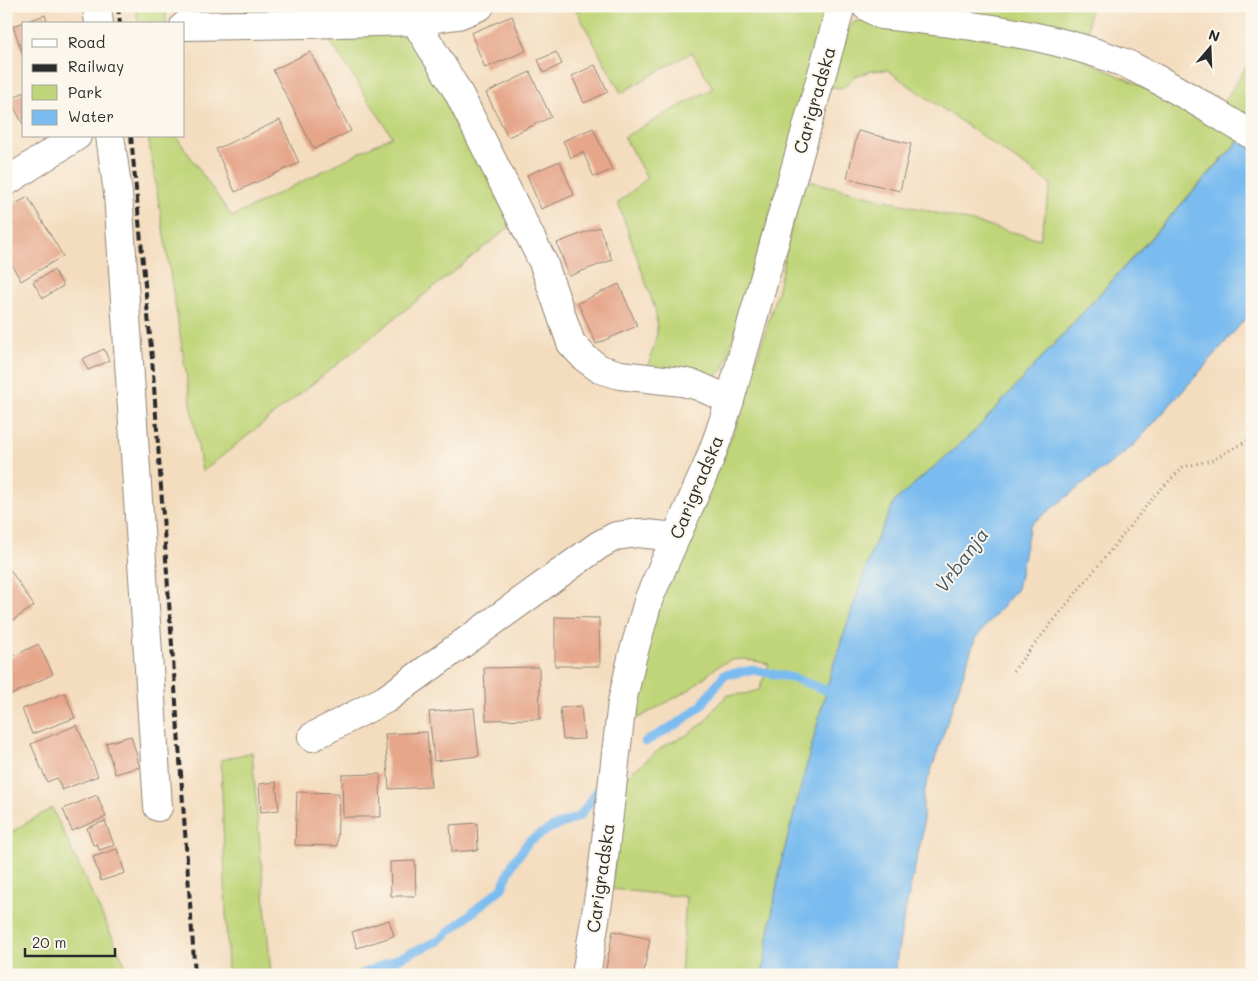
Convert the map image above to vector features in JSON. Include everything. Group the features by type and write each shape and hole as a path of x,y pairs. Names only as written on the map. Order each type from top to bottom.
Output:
{"street":[{"path":"97,6 99,22"},
{"path":"181,6 183,22"},
{"path":"185,25 415,21 458,15 480,6"},
{"path":"838,14 864,6 881,14 985,28 1060,42 1121,62 1166,84 1252,135"},
{"name":"Carigradska","path":"586,975 601,883 622,702 632,658 649,598 708,464 730,400 838,14"},
{"path":"415,21 458,92 543,262 571,343 585,358 600,368 620,376 696,385 730,400"},
{"path":"6,182 74,138"},
{"path":"110,138 118,193 158,807"},
{"path":"312,737 386,699 598,545 616,536 638,533 675,537"}],"path":[{"path":"1013,671 1156,494 1183,467 1212,460 1252,438"}],"green space":[{"path":"136,6 166,6 166,22 138,22"},
{"path":"574,6 832,6 724,369 713,379 647,370 657,334 656,312 618,203 647,178 624,137 713,88 692,52 621,93"},
{"path":"900,6 1090,6 1087,39"},
{"path":"869,18 1070,53 1159,94 1240,139 976,430 895,501 873,547 831,672 780,867 762,975 681,975 686,897 611,889 627,776 665,745 687,735 705,722 727,695 744,694 759,690 769,664 745,659 730,660 718,666 689,690 633,721 638,676 659,601 736,427 777,293 802,179 1040,239 1051,184 887,70 871,71 855,76 843,88 829,87 847,31 854,22"},
{"path":"324,32 399,33 409,37 437,71 513,224 202,472 148,138 177,138 232,217 392,136"},
{"path":"1252,58 1252,127 1220,108"},
{"path":"252,752 271,975 228,975 221,760"},
{"path":"52,808 130,975 6,975 6,835"}],"water":[{"name":"Vrbanja","path":"1252,127 1252,311 1133,446 1030,525 1017,589 975,639 923,795 923,831 904,916 894,975 762,975 780,867 831,672 873,547 895,501 976,430"}],"building":[{"path":"45,15 47,22 25,22"},
{"path":"512,16 526,51 485,68 471,33"},
{"path":"22,23 22,52 13,26"},
{"path":"310,52 351,131 314,149 273,70"},
{"path":"556,52 562,64 544,73 538,60"},
{"path":"595,65 608,92 584,103 572,76"},
{"path":"530,72 551,117 508,137 486,93"},
{"path":"22,93 22,122 10,100"},
{"path":"280,120 299,163 235,192 216,149"},
{"path":"593,128 612,170 594,177 583,152 571,158 563,141"},
{"path":"858,131 911,144 900,191 847,178"},
{"path":"560,161 574,195 541,209 527,175"},
{"path":"28,197 63,256 21,281 6,255 6,209"},
{"path":"599,227 612,260 569,276 557,243"},
{"path":"54,270 63,286 43,298 33,282"},
{"path":"619,284 637,326 596,344 578,303"},
{"path":"104,349 109,361 88,370 82,359"},
{"path":"9,568 34,606 6,625 6,569"},
{"path":"555,617 599,618 600,666 555,666"},
{"path":"38,644 53,674 11,695 6,686 6,660"},
{"path":"539,667 540,719 486,720 484,668"},
{"path":"65,693 75,718 32,734 22,709"},
{"path":"581,706 584,739 563,740 560,708"},
{"path":"474,708 479,756 434,761 429,712"},
{"path":"77,725 98,776 62,790 57,778 47,782 31,744"},
{"path":"427,732 431,787 389,789 385,734"},
{"path":"131,736 140,767 115,774 106,743"},
{"path":"380,774 381,817 343,817 342,775"},
{"path":"276,782 279,810 261,812 259,784"},
{"path":"297,792 339,793 337,846 295,845"},
{"path":"97,795 106,817 72,831 63,809"},
{"path":"105,821 114,845 99,850 97,844 93,845 87,828"},
{"path":"477,823 478,850 452,852 450,825"},
{"path":"117,849 125,873 101,881 93,857"},
{"path":"415,861 416,896 391,896 390,862"},
{"path":"389,920 394,936 357,948 352,932"},
{"path":"613,931 650,939 643,975 605,974"}],"waterway":[{"path":"645,742 680,722 701,706 724,675 754,670 793,678 837,694"},
{"path":"360,975 438,941 502,888 513,863 529,841 551,828 580,816 605,782"}],"railway":[{"path":"118,6 120,22"},
{"path":"131,138 152,358 195,975"}]}
